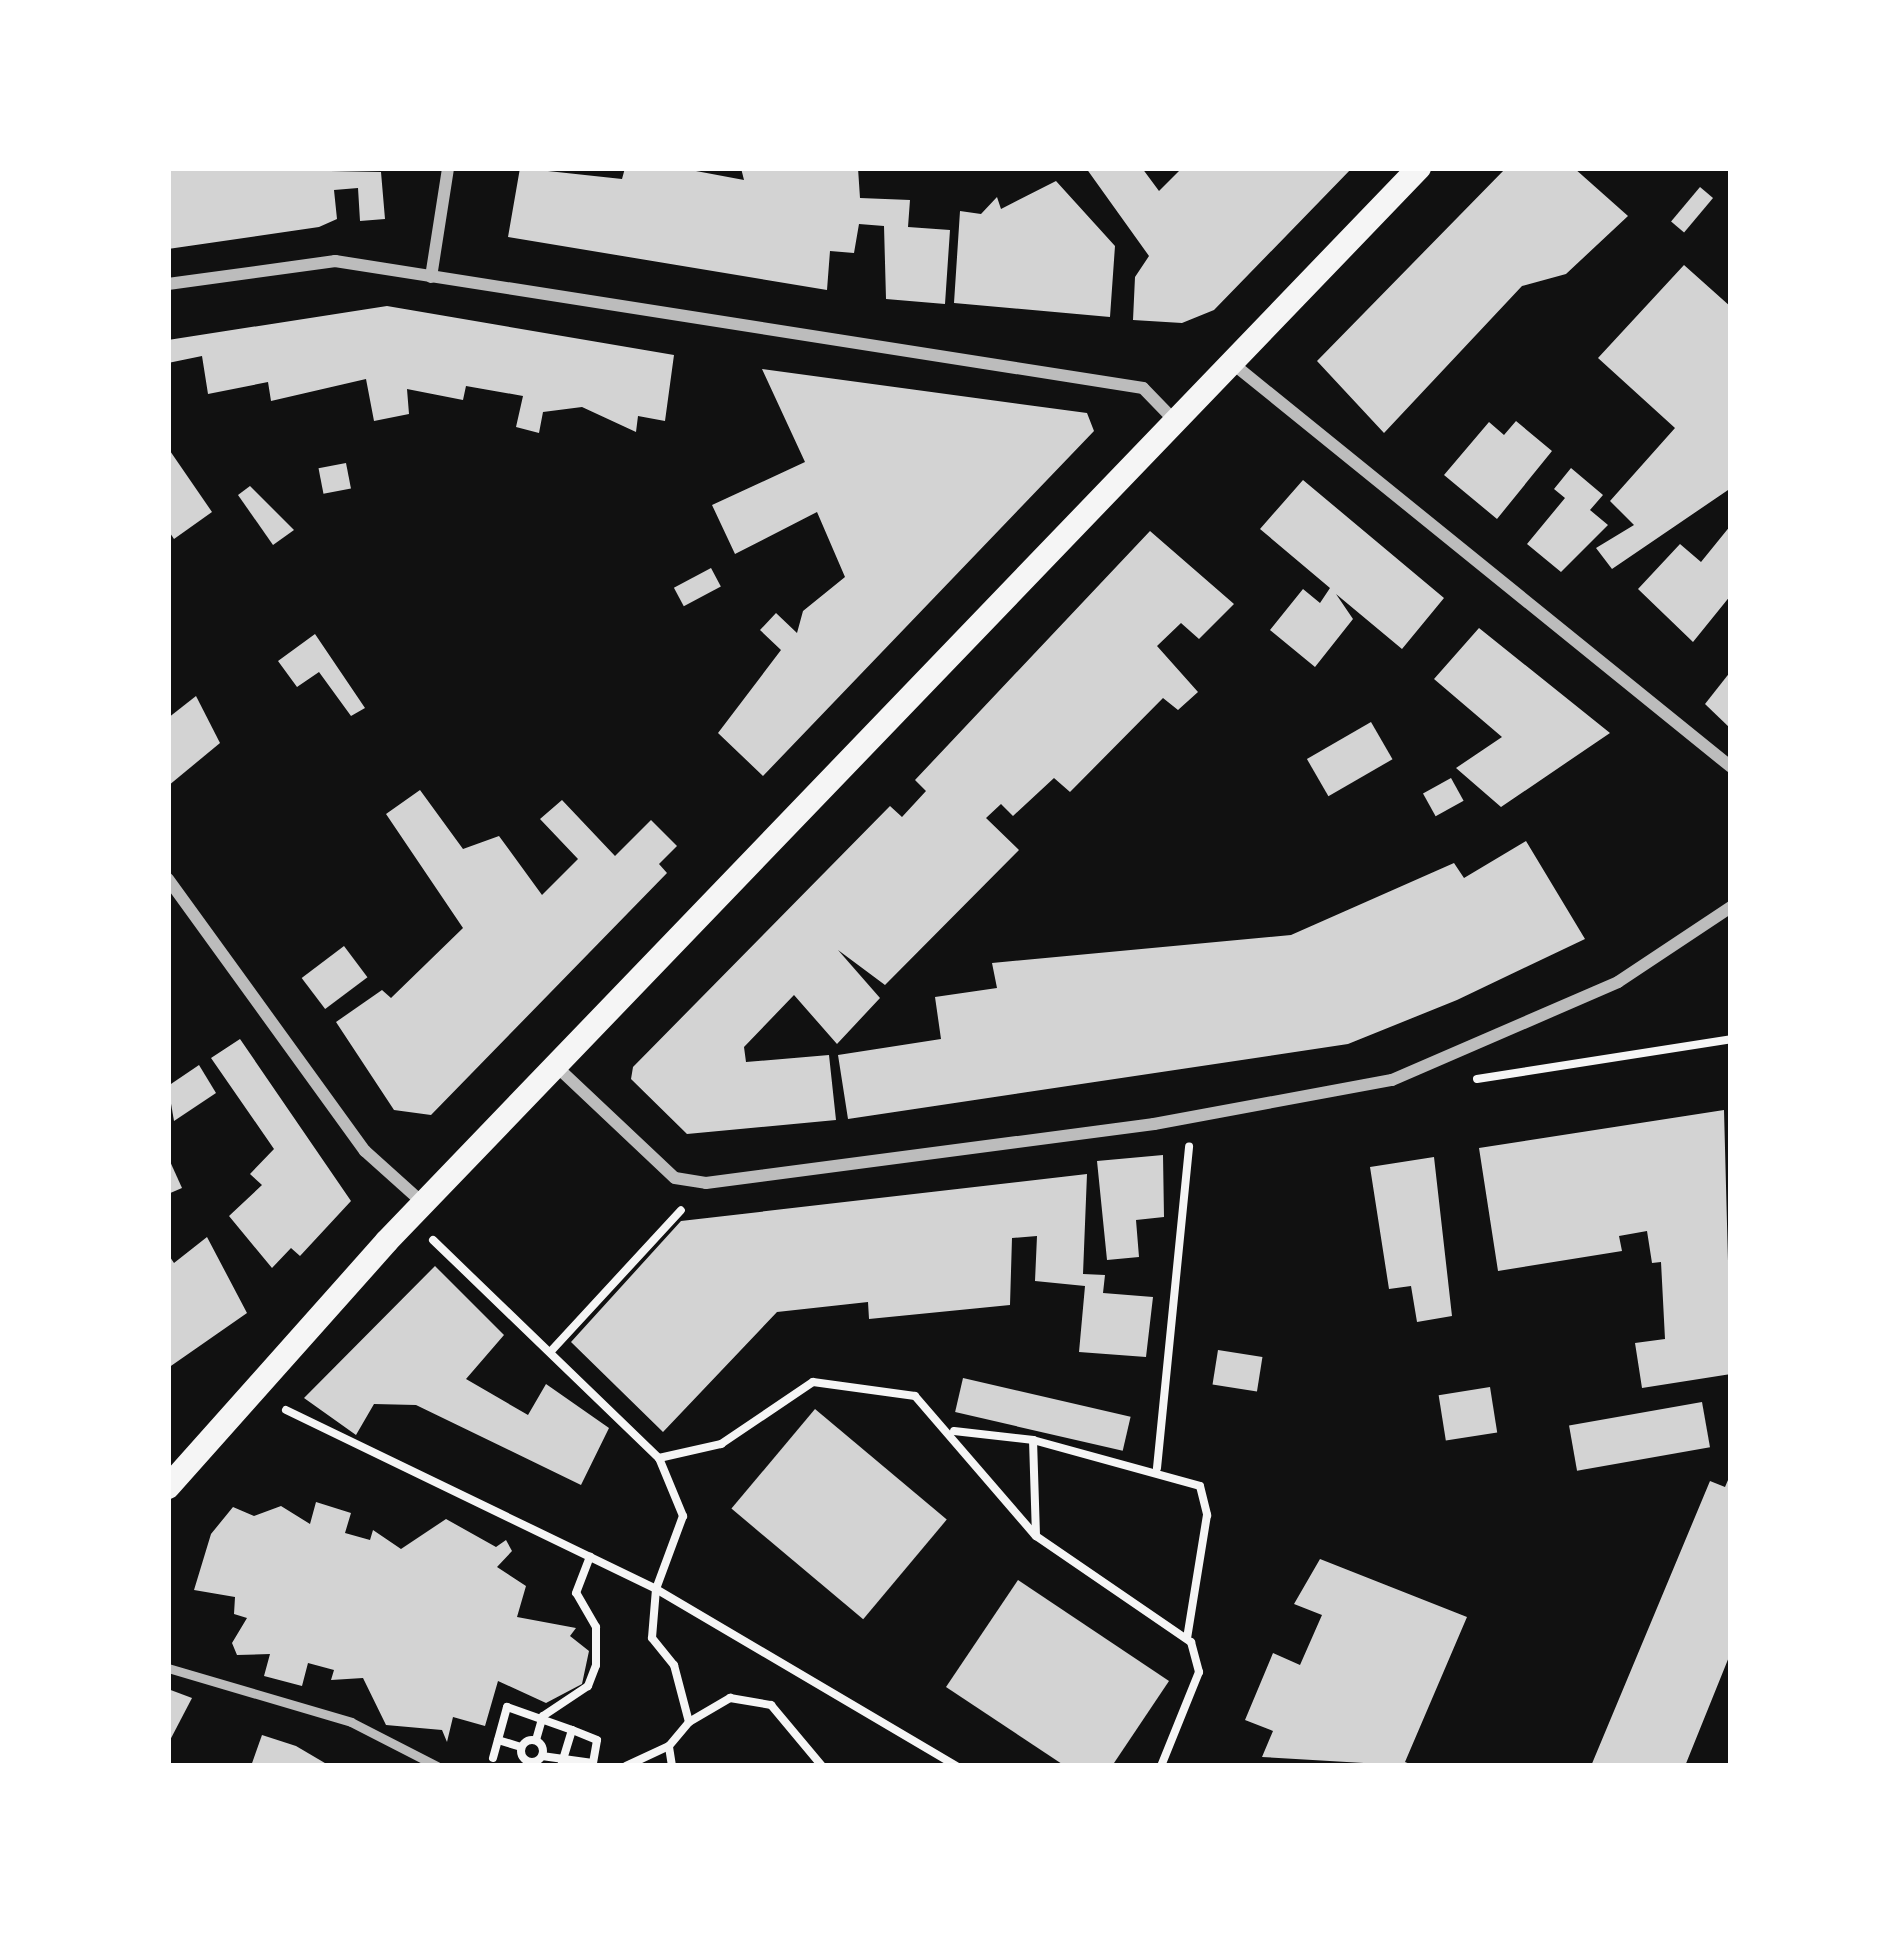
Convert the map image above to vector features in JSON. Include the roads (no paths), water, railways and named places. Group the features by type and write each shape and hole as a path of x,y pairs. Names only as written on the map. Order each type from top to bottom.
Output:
{"main road":[{"path":"168,1487 417,1212 1419,168"}],"street":[{"path":"431,277 448,168"},
{"path":"168,284 335,261 1143,388 1177,423"},
{"path":"1232,363 1731,767"},
{"path":"168,879 365,1150 417,1212"},
{"path":"556,1066 675,1178 706,1183 1186,1118 1392,1080 1618,982 1731,907"}],"lane":[{"path":"168,1668 351,1722 437,1766"}]}
